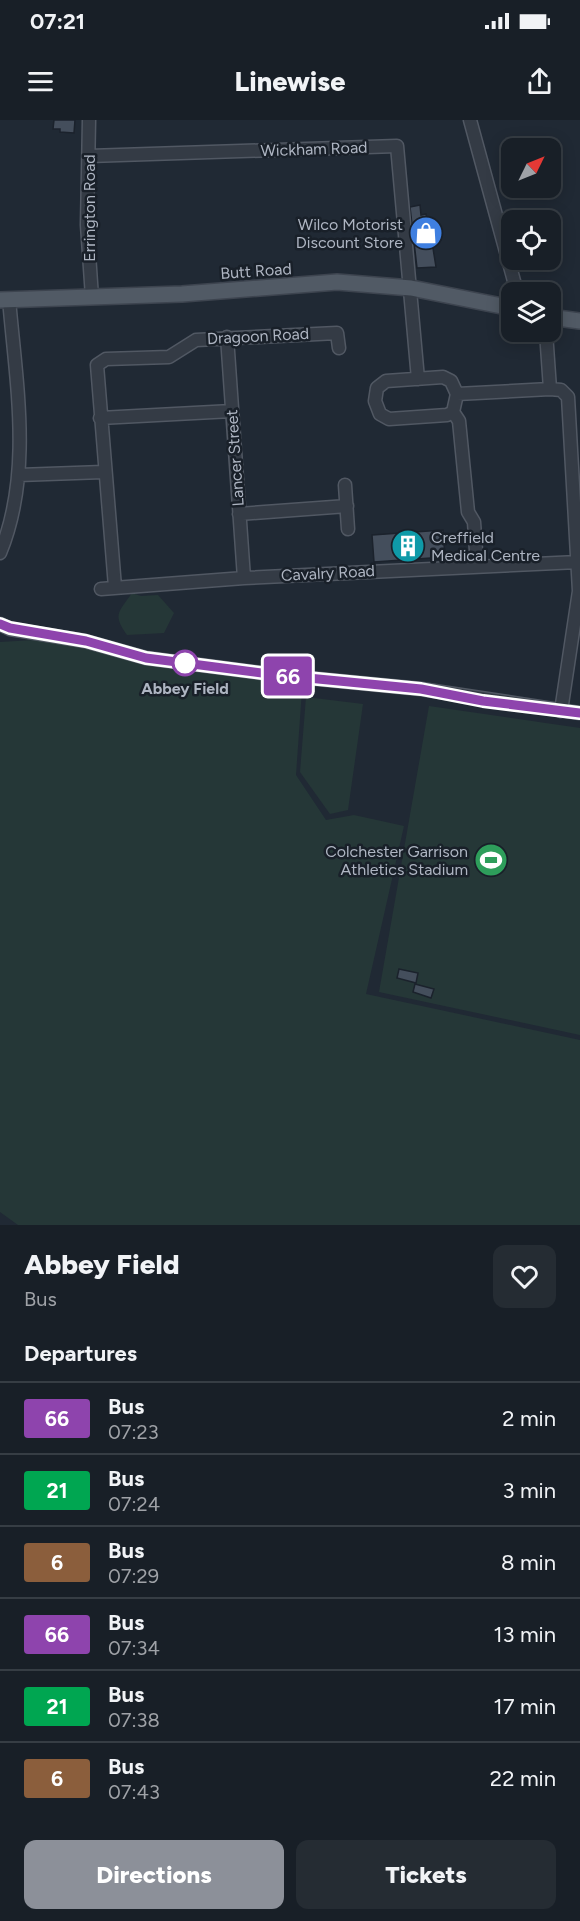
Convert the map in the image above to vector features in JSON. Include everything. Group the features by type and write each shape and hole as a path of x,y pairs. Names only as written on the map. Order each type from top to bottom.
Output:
{"main road":[{"name":"Butt Road","path":"4,300 182,294 337,282 411,288 501,306"},
{"path":"561,318 580,321"}],"street":[{"name":"Errington Road","path":"89,120 87,225 92,297"},
{"path":"470,120 514,282"},
{"name":"Wickham Road","path":"89,156 397,146 411,288"},
{"path":"411,288 418,379"},
{"path":"0,553 14,508 19,475 18,424 4,300"},
{"name":"Dragoon Road","path":"104,472 97,365 106,359 169,357 191,341 227,338 338,333 339,348"},
{"name":"Lancer Street","path":"227,338 244,578"},
{"path":"547,342 550,389"},
{"path":"453,412 447,415 389,419 380,414 375,401 377,388 386,381 443,377 451,381 457,394 453,412 459,421 468,512 474,522 477,566"},
{"path":"457,394 550,389 561,390 568,397 579,591 561,711"},
{"path":"100,418 232,411"},
{"path":"19,475 104,472 115,587"},
{"path":"345,485 348,529"},
{"path":"239,514 347,506"},
{"name":"Cavalry Road","path":"101,589 244,578 578,562"},
{"path":"0,624 10,628 86,641 146,658 277,675 421,689 580,713"}],"shaded area":[{"path":"132,593 141,596 158,595 174,613 164,633 127,635 122,628 119,613"},
{"name":"Abbey Field","path":"67,638 111,648 303,676 296,775 326,820 354,815 404,826 366,994 580,1040 580,1225 18,1225 0,1212 0,642"},
{"path":"306,697 363,704 348,810 330,814 300,772"},
{"name":"Colchester Garrison Athletics Stadium","path":"429,706 580,728 580,1035 379,992"}],"building":[{"path":"54,120 75,120 74,133 53,129"},
{"name":"Wilco Motorist Discount Store","path":"420,205 421,215 426,214 428,225 438,224 441,240 432,242 436,267 417,268 410,207"},
{"name":"Creffield Medical Centre","path":"443,530 445,557 374,562 372,535"},
{"path":"399,969 418,973 416,983 397,978"},
{"path":"415,984 434,989 431,998 413,992"}],"bus line":[{"name":"66","path":"0,624 10,628 86,641 146,658 277,675 421,689 483,701 580,713"}],"place":[{"name":"Wilco Motorist Discount Store","path":"426,233"},
{"name":"Creffield Medical Centre","path":"408,546"},
{"name":"Abbey Field","path":"185,663"},
{"name":"Colchester Garrison Athletics Stadium","path":"491,860"}]}
